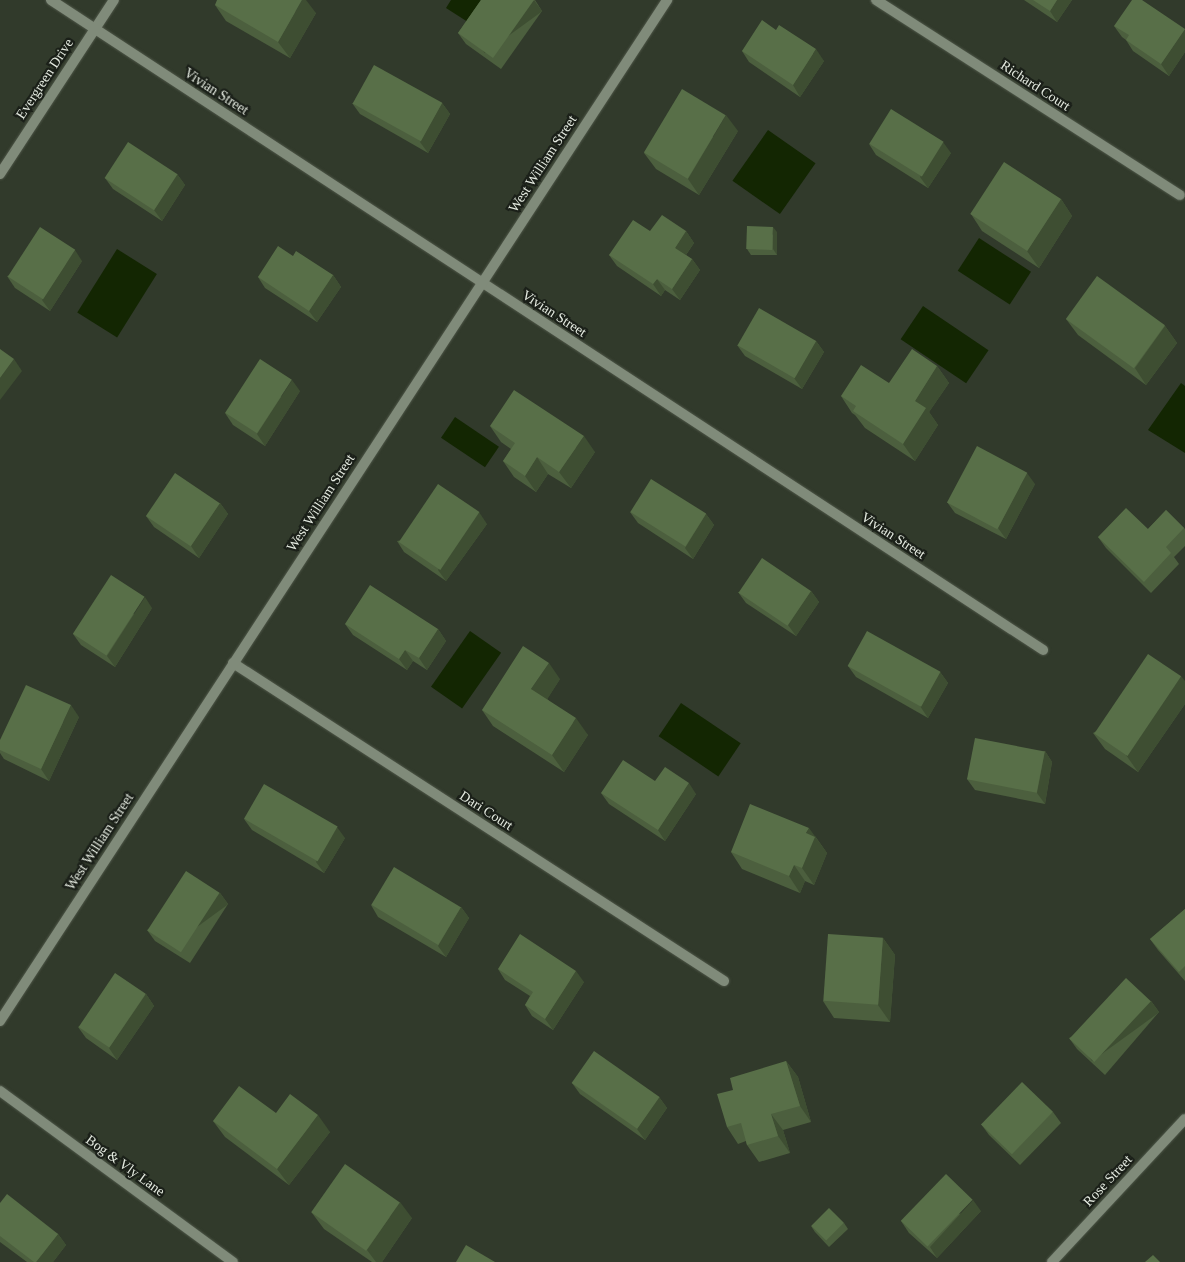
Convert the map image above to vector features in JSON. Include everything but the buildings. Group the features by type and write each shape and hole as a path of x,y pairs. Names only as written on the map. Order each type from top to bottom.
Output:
{"street":[{"name":"Vivian Street","path":"51,0 1043,650"},
{"name":"Evergreen Drive","path":"0,174 114,0"},
{"name":"West William Street","path":"0,1021 667,0"},
{"name":"Richard Court","path":"876,0 1180,195"},
{"name":"Dari Court","path":"233,663 724,982"},
{"name":"Bog & Vly Lane","path":"0,1091 233,1262"},
{"name":"Rose Street","path":"1052,1262 1185,1119"}],"shaded area":[{"path":"451,0 486,0 471,24 446,8"},
{"path":"768,130 816,163 780,214 732,181"},
{"path":"979,238 1031,272 1010,304 958,271"},
{"path":"117,249 157,274 117,338 77,313"},
{"path":"923,306 988,350 966,383 901,339"},
{"path":"1181,383 1185,386 1185,453 1148,430"},
{"path":"455,417 499,447 485,467 441,438"},
{"path":"470,631 501,653 462,708 431,687"},
{"path":"681,703 741,743 718,776 659,736"}]}
